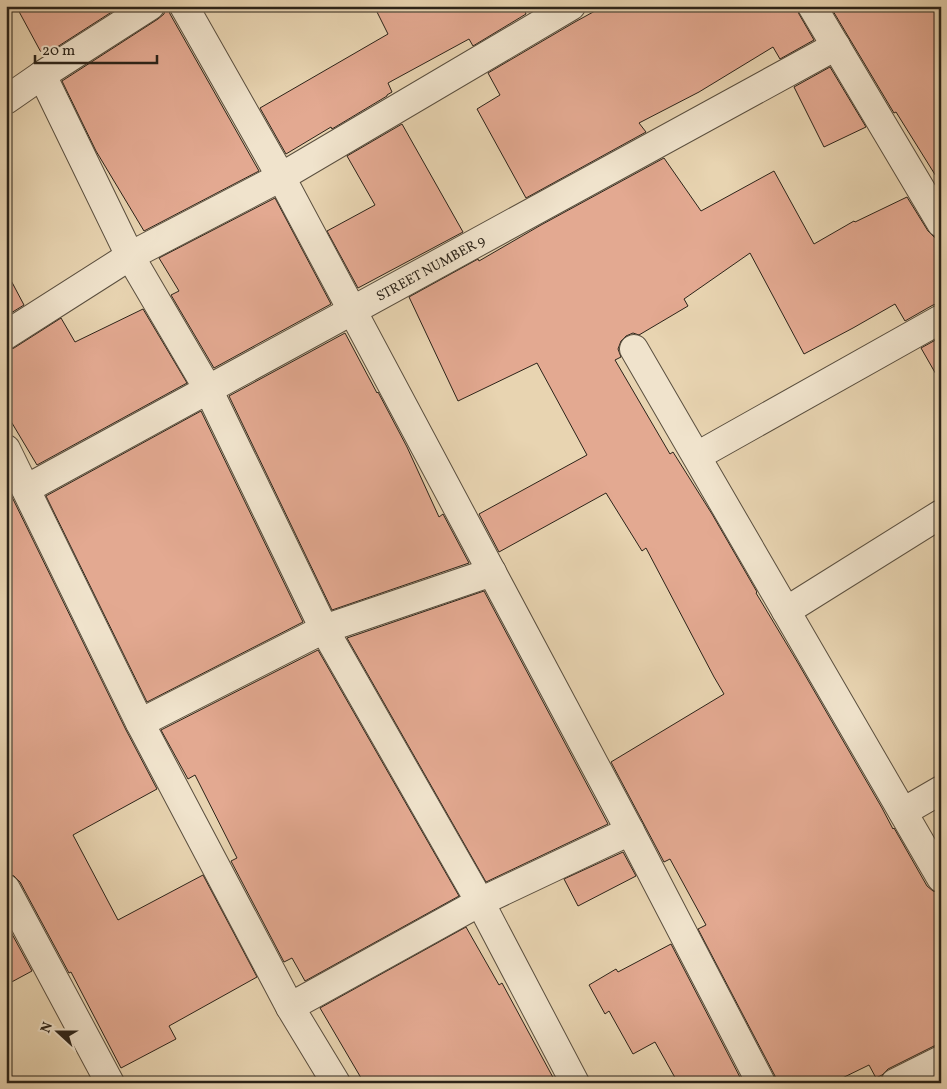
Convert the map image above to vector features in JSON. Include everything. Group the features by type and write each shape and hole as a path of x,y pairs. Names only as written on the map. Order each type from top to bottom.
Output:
{"street":[{"path":"6,100 150,6"},
{"path":"184,6 281,177 630,831 762,1083"},
{"path":"6,335 130,256 281,177 571,6"},
{"path":"812,6 941,223"},
{"name":"STREET NUMBER 9","path":"13,468 208,389 836,46"},
{"path":"42,75 130,256 208,389 324,629 480,902 575,1083"},
{"path":"696,456 941,319"},
{"path":"634,349 941,878"},
{"path":"13,468 140,723 290,1007 336,1083"},
{"path":"786,611 941,514"},
{"path":"140,723 324,629 492,572"},
{"path":"902,812 941,790"},
{"path":"290,1007 480,902 630,831"},
{"path":"6,889 110,1083"},
{"path":"895,1083 941,1060"}],"building":[{"path":"16,6 121,6 43,56"},
{"path":"165,6 168,6 170,14 259,171 144,231 96,151 62,81 158,19 164,14"},
{"path":"374,6 529,6 524,9 526,14 473,46 469,39 388,83 392,92 387,96 286,154 260,108 388,34"},
{"path":"604,6 796,6 814,40 780,59 773,47 699,92 639,123 646,132 526,198 477,109 500,95 488,73"},
{"path":"830,6 941,6 941,192 935,183 939,181 896,112 894,113"},
{"path":"830,67 866,127 824,147 794,87"},
{"path":"402,124 463,232 358,288 327,231 375,205 347,156"},
{"path":"664,158 701,211 774,171 814,244 854,221 907,197 928,231 934,237 941,239 941,303 933,305 905,321 895,304 804,354 750,253 684,299 688,306 639,335 633,333 626,336 621,341 618,349 621,357 615,360 670,454 673,452 712,514 927,886 936,892 941,901 941,1044 888,1069 876,1078 869,1065 832,1083 776,1083 775,1076 698,929 706,925 670,859 664,862 611,762 724,694 646,548 642,551 606,493 499,552 479,514 587,455 537,363 458,401 409,297 478,259 479,261"},
{"path":"275,198 331,304 214,368 171,295 179,291 159,258"},
{"path":"6,271 24,305 6,316"},
{"path":"143,309 187,383 37,465 6,413 6,351 14,348 61,318 75,342"},
{"path":"345,333 407,447 439,517 443,514 469,563 332,610 229,396"},
{"path":"941,337 941,383 921,348"},
{"path":"201,411 303,622 147,702 46,496"},
{"path":"11,495 126,730 157,789 73,835 118,920 203,875 257,977 169,1026 176,1039 121,1068 71,972 69,973 20,882 14,876 6,873 6,497"},
{"path":"484,591 608,824 486,882 347,638"},
{"path":"318,650 459,896 305,981 292,958 284,962 231,861 237,858 195,775 188,779 161,730"},
{"path":"623,852 636,876 578,906 564,879"},
{"path":"6,923 32,971 6,985"},
{"path":"466,927 499,985 502,983 556,1083 364,1083 320,1008"},
{"path":"671,944 743,1083 678,1083 655,1042 633,1054 609,1011 605,1014 589,985 616,969 618,972"}]}
